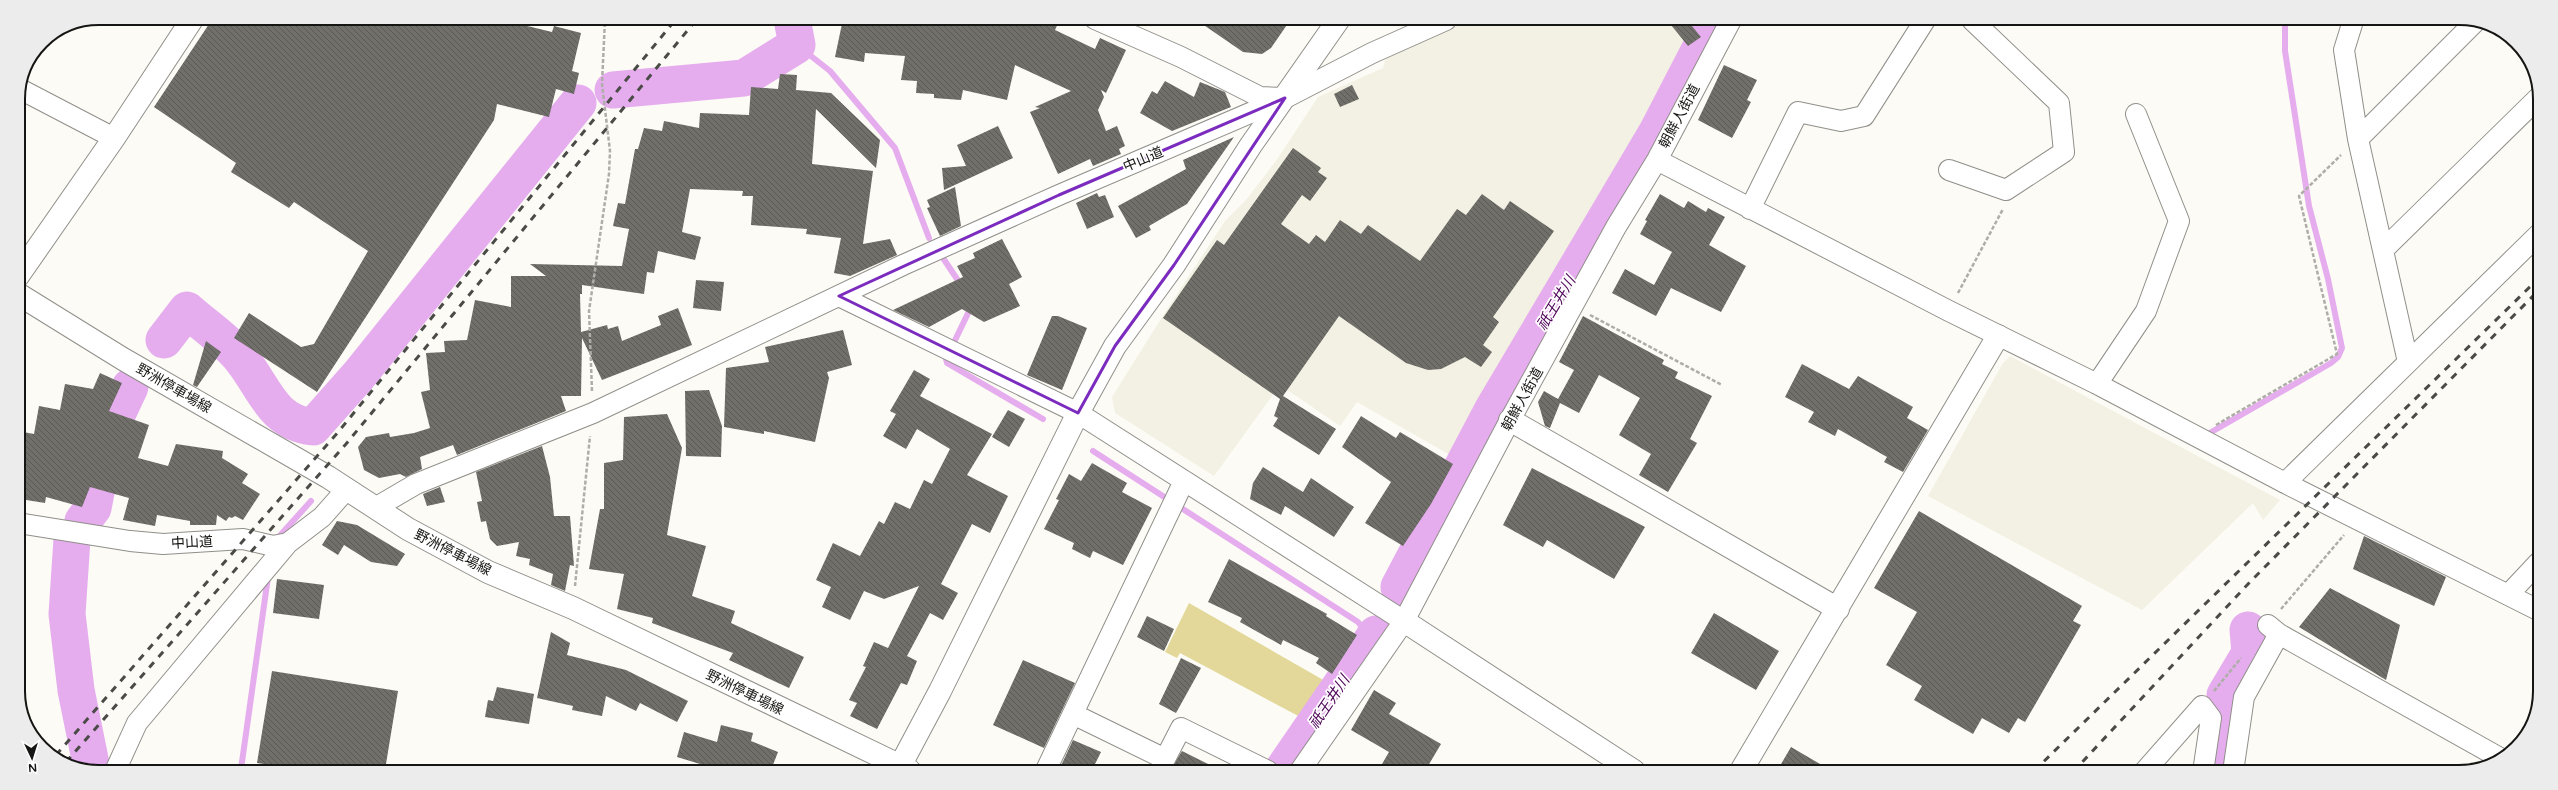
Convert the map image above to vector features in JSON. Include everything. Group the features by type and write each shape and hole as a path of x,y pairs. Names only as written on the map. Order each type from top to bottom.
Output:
{"street":[{"path":"25,266 114,138 188,25"},
{"path":"1109,25 1181,57 1260,97 1285,98"},
{"path":"904,765 1078,413 1115,346 1174,265 1251,145 1336,25"},
{"name":"中山道","path":"375,508 416,484 593,413 839,296 1059,195 1285,98 1372,53 1435,25"},
{"name":"朝鮮人街道","path":"1304,765 1404,621 1510,420 1616,227 1657,160 1727,25"},
{"path":"1750,209 1798,112 1841,121 1864,116 1922,25"},
{"path":"1949,170 2006,190 2064,152 2059,103 1977,25"},
{"path":"2352,25 2344,50 2358,139 2408,362"},
{"path":"2358,139 2471,26"},
{"path":"26,92 114,138"},
{"path":"2383,250 2533,103"},
{"path":"2097,384 2146,311 2179,221 2136,114"},
{"path":"1657,160 1998,336 2097,384 2357,520 2533,608"},
{"path":"2285,483 2533,240"},
{"path":"839,296 1078,413 1177,496 1404,621 1625,765"},
{"name":"野洲停車場線","path":"25,298 123,359 301,461 408,529 488,572 573,608 894,765"},
{"path":"1745,765 1998,336"},
{"path":"1510,420 1838,609"},
{"path":"118,765 137,723 288,543 322,517 346,490"},
{"path":"1048,765 1177,496"},
{"name":"中山道","path":"25,524 102,538 163,544 235,539 250,540 265,545 288,543"},
{"path":"2508,595 2533,568"},
{"path":"2234,765 2244,697 2274,629 2495,755"},
{"path":"2150,765 2202,706 2211,718 2204,765"},
{"path":"1073,714 1166,759 1181,728 1258,765"}],"path":[{"path":"573,608 593,413 589,311 609,174 610,151 602,84 605,25"},
{"path":"2196,436 2337,354 2299,196 2358,139"},
{"path":"1949,311 2018,182"},
{"path":"1573,307 1722,385"},
{"path":"2274,629 2357,520"},
{"path":"2202,706 2232,669"}],"highlighted area":[{"path":"1285,98 1174,265 1115,346 1078,413 839,296 1059,195"}],"shaded area":[{"path":"1457,25 1693,25 1704,37 1647,146 1459,460 1357,402 1340,426 1280,385 1214,476 1115,413 1112,397 1225,221 1246,200 1278,158 1318,97 1383,68 1386,57"},
{"path":"2010,356 2280,500 2263,520 2253,503 2142,610 1928,496 2003,363"},
{"path":"1189,603 1332,685 1304,719 1180,653 1177,658 1165,652"}],"building":[{"path":"208,25 523,25 552,32 554,26 581,33 572,71 579,73 574,94 556,89 549,117 497,104 494,120 317,392 234,338 249,313 301,347 314,344 368,251 294,202 289,208 231,172 236,163 154,107"},
{"path":"842,25 1057,25 1055,30 1095,49 1100,38 1126,50 1106,93 1101,90 1104,97 1098,110 1106,131 1117,126 1125,146 1119,149 1121,154 1093,166 1090,159 1058,174 1030,112 1040,108 1035,107 1071,91 1015,65 1007,100 963,90 961,100 934,98 934,94 916,93 917,81 901,80 905,56 865,53 864,62 835,57"},
{"path":"1204,25 1287,25 1271,48 1262,54 1243,52"},
{"path":"1671,25 1691,25 1701,37 1688,46"},
{"path":"1724,65 1757,80 1747,100 1751,102 1732,138 1698,120"},
{"path":"780,74 797,75 796,90 831,93 880,140 876,168 816,109 812,164 873,171 863,244 890,239 897,255 850,276 834,273 841,238 806,234 807,229 751,225 753,196 742,196 743,191 690,189 682,232 701,237 695,260 658,251 654,273 647,272 644,294 582,285 582,294 580,294 581,332 607,325 608,329 618,326 622,341 661,325 658,316 678,308 692,345 602,380 582,338 581,396 561,396 566,411 457,455 453,445 420,457 422,469 406,477 400,474 379,478 364,470 358,447 366,437 389,433 390,437 414,433 430,428 421,392 430,390 426,353 445,352 444,341 467,340 475,300 511,307 511,276 546,276 530,264 622,266 629,229 613,226 618,203 625,204 635,149 638,149 644,128 662,131 664,121 699,128 700,113 749,115 751,87 778,89"},
{"path":"1165,81 1194,97 1200,82 1225,92 1231,107 1172,131 1140,113 1152,91 1157,94"},
{"path":"1352,85 1359,99 1340,107 1334,94"},
{"path":"998,126 1013,158 944,190 942,168 966,166 957,145"},
{"path":"1234,137 1187,204 1149,226 1151,230 1136,238 1118,206 1186,169 1183,160"},
{"path":"1293,148 1321,168 1318,172 1327,178 1310,201 1302,195 1281,224 1309,244 1316,235 1325,242 1340,220 1361,234 1368,225 1420,261 1457,209 1466,215 1482,194 1504,210 1510,201 1554,231 1493,317 1499,322 1483,345 1492,352 1481,367 1465,357 1441,369 1428,370 1406,363 1339,316 1283,396 1336,429 1319,455 1273,426 1278,418 1274,416 1280,399 1163,318 1217,240 1224,245"},
{"path":"955,187 961,226 940,236 927,208 930,207 927,200"},
{"path":"1097,193 1099,197 1105,195 1114,217 1087,229 1076,203"},
{"path":"1660,194 1684,208 1688,201 1706,212 1708,208 1725,217 1709,245 1746,266 1721,312 1671,288 1656,316 1612,293 1625,269 1654,285 1672,252 1640,234 1647,221 1645,220"},
{"path":"1002,239 1022,277 1009,284 1020,306 984,322 962,309 929,327 893,310 963,277 957,266 975,258 973,253"},
{"path":"696,280 724,282 721,311 693,308"},
{"path":"1052,316 1058,316 1087,328 1062,390 1027,375"},
{"path":"1583,316 1664,360 1662,364 1678,372 1675,378 1712,396 1690,439 1697,443 1668,492 1639,475 1651,454 1619,435 1640,398 1599,375 1579,413 1560,403 1550,428 1545,426 1538,402 1544,391 1558,399 1574,370 1559,362"},
{"path":"843,330 852,365 827,372 829,378 815,442 764,431 764,434 724,427 726,368 769,362 765,347"},
{"path":"206,341 221,352 197,387 193,385"},
{"path":"1802,364 1849,389 1858,376 1913,407 1907,418 1928,430 1903,472 1884,462 1887,457 1838,429 1835,436 1808,422 1814,412 1785,397"},
{"path":"914,370 930,379 920,396 992,434 967,475 1008,496 990,533 972,524 941,584 958,593 943,620 930,613 907,656 917,661 907,685 901,683 877,729 850,716 857,703 849,700 866,667 863,666 874,642 888,648 919,586 884,599 864,591 850,620 822,607 831,587 816,580 833,543 860,556 879,521 884,524 895,502 910,509 924,480 932,484 950,449 917,429 906,449 883,436 896,414 890,411"},
{"path":"100,373 122,383 109,411 149,425 138,458 168,466 176,444 223,451 222,458 248,474 242,483 260,494 243,520 235,516 232,518 229,517 226,521 217,515 216,525 190,525 190,521 157,515 155,526 123,520 129,498 90,487 82,507 46,497 45,503 25,500 25,432 34,434 39,406 60,410 65,384 93,389"},
{"path":"709,390 722,426 721,457 686,456 685,391"},
{"path":"1008,410 1025,419 1009,447 992,437"},
{"path":"667,414 682,448 667,535 706,546 692,596 735,611 731,623 804,657 789,688 729,660 733,653 652,623 653,618 617,609 624,574 589,569 600,509 604,509 604,463 623,460 624,417"},
{"path":"1361,416 1396,438 1400,432 1453,464 1431,504 1403,546 1365,523 1391,482 1342,447"},
{"path":"542,446 550,477 554,516 570,516 574,566 570,565 565,591 551,585 553,574 529,565 530,559 516,556 519,542 497,546 490,539 486,521 481,522 477,502 482,501 476,472"},
{"path":"1092,463 1127,483 1122,492 1152,508 1123,565 1093,551 1090,558 1072,549 1074,543 1044,529 1059,500 1056,499 1069,474 1081,481"},
{"path":"1263,467 1303,492 1311,478 1354,507 1334,537 1285,506 1281,515 1250,499 1253,483"},
{"path":"1532,468 1645,527 1614,579 1547,540 1543,547 1503,525"},
{"path":"440,487 445,502 427,506 423,494"},
{"path":"1919,511 2082,606 2073,621 2081,625 2025,722 2018,718 2009,733 1982,718 1973,734 1914,700 1922,686 1886,665 1917,612 1874,588"},
{"path":"337,521 357,525 405,554 397,566 371,562 344,545 338,555 322,545"},
{"path":"2364,536 2446,577 2434,606 2353,569"},
{"path":"1229,559 1327,614 1326,616 1357,635 1332,674 1316,663 1319,658 1283,640 1281,645 1240,622 1242,618 1208,602"},
{"path":"277,579 324,585 319,619 273,613"},
{"path":"2330,588 2400,625 2386,680 2299,627"},
{"path":"1714,613 1779,651 1756,690 1691,653"},
{"path":"1147,616 1174,629 1164,651 1137,637"},
{"path":"551,632 570,643 567,655 626,670 688,701 677,722 640,703 636,711 606,696 602,716 572,710 573,706 537,698"},
{"path":"1181,658 1201,668 1176,713 1159,704"},
{"path":"1023,660 1075,683 1044,748 993,725"},
{"path":"272,671 398,691 386,765 270,765 257,763"},
{"path":"497,687 534,694 529,724 485,717 488,700 493,701"},
{"path":"1374,690 1396,703 1389,714 1441,744 1429,765 1381,765 1389,752 1351,730"},
{"path":"721,725 753,733 751,741 778,752 773,765 703,765 677,757 684,732 717,742"},
{"path":"1073,740 1101,752 1094,765 1061,765"},
{"path":"1791,747 1822,765 1780,765"},
{"path":"1182,751 1210,765 1173,765"}],"waterway":[{"path":"613,90 744,78 797,45 793,25"},
{"name":"祇王井川","path":"1399,587 1493,409 1657,132 1712,25"},
{"path":"2208,434 2331,363 2338,357 2342,348 2328,279 2309,206 2285,51 2285,25"},
{"path":"797,45 830,71 895,148 929,238"},
{"path":"164,340 187,310 237,354 251,372 271,403 279,411 288,419 299,424 313,427 359,375 578,103"},
{"path":"943,258 961,285"},
{"path":"971,307 946,359 947,363 1043,419"},
{"path":"83,521 93,508 107,436 130,387"},
{"path":"313,427 314,436"},
{"path":"1093,451 1358,622 1372,640"},
{"path":"276,540 311,501"},
{"path":"72,539 67,614 76,690 91,764"},
{"path":"242,765 268,577"},
{"path":"2219,765 2228,704 2225,695 2250,653 2248,630"},
{"name":"祇王井川","path":"1286,765 1376,634"}],"railway":[{"path":"58,753 339,431 671,25"},
{"path":"69,758 346,444 692,25"},
{"path":"2040,765 2533,284"},
{"path":"2080,765 2249,583 2533,296"}]}
